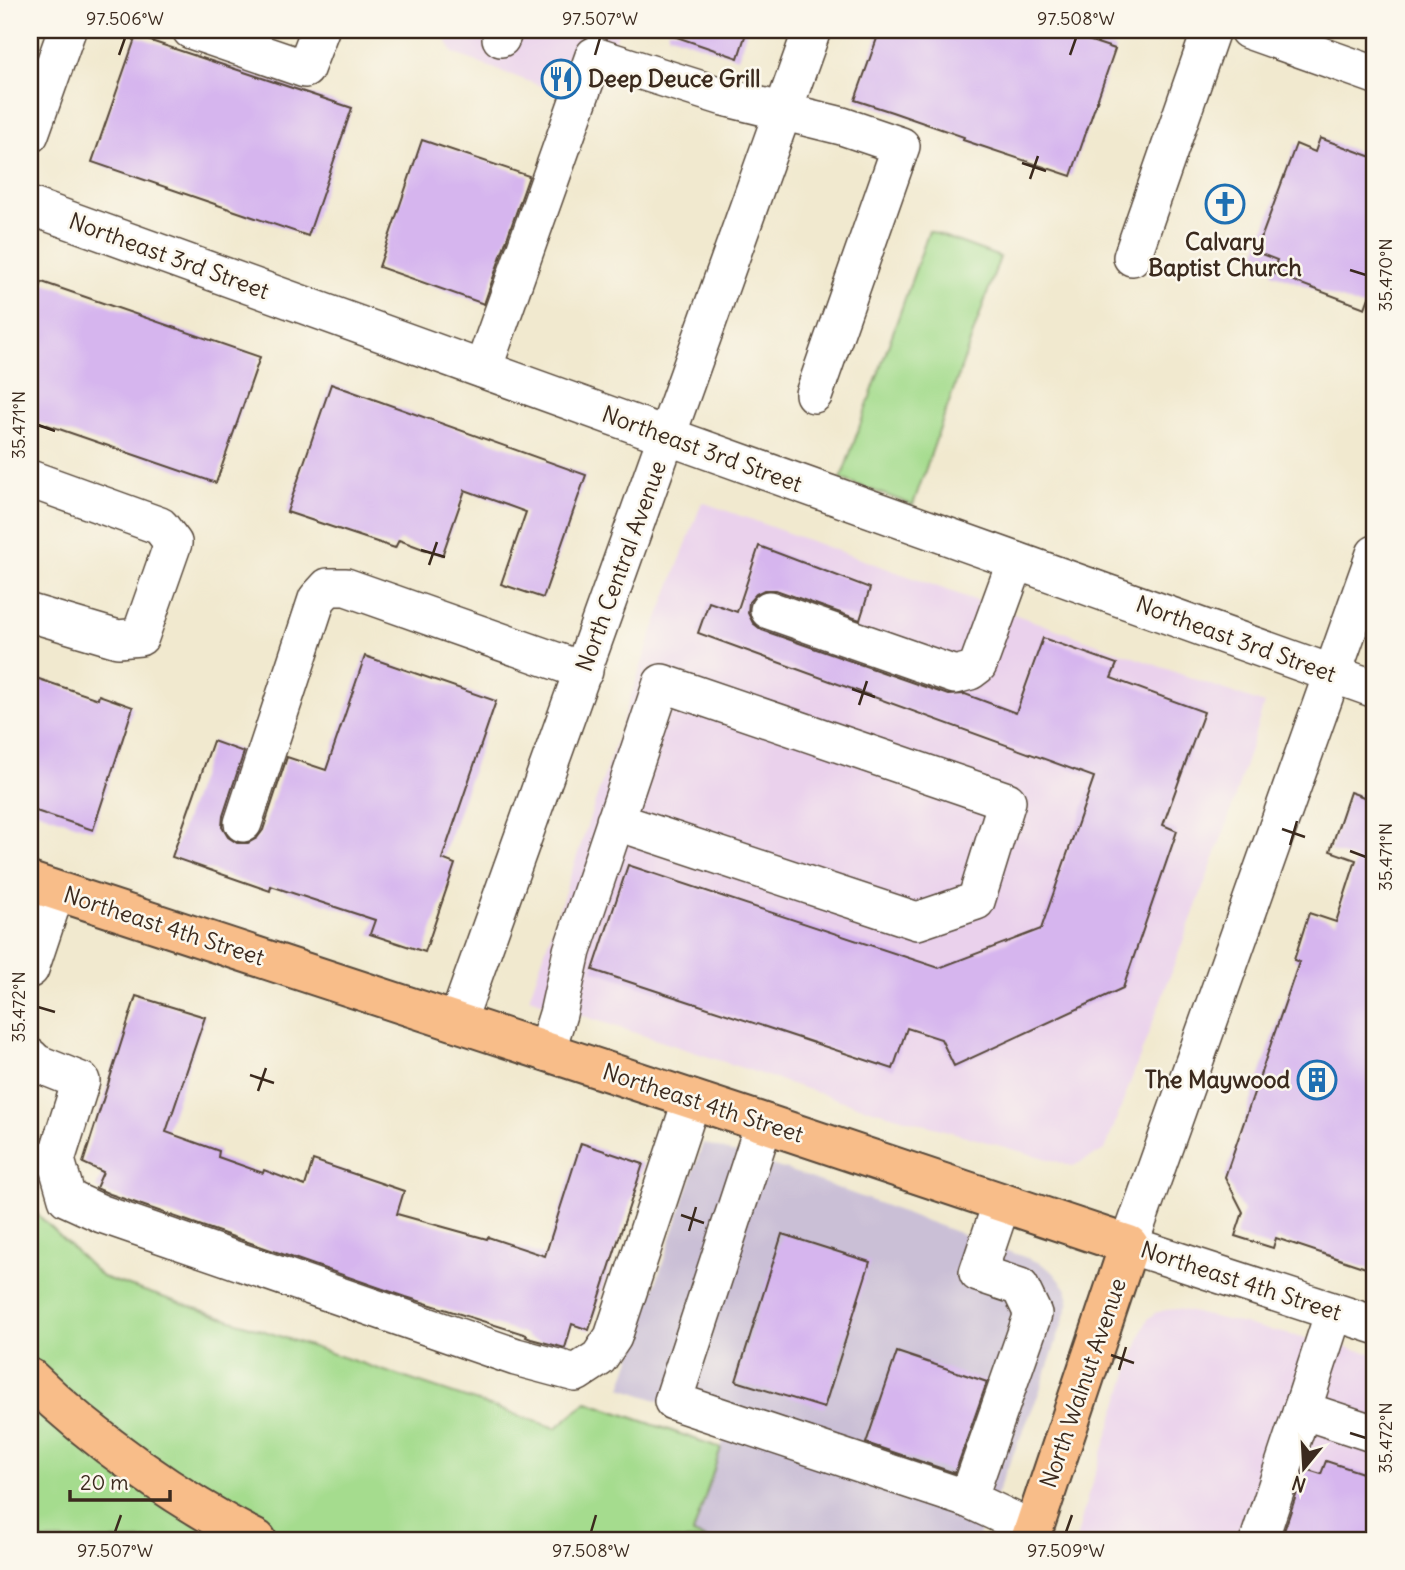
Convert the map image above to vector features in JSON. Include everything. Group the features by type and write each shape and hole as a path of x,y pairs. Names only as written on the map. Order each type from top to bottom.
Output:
{"main road":[{"name":"Northeast 4th Street","path":"43,886 1129,1245"},
{"name":"North Walnut Avenue","path":"1032,1535 1129,1245"},
{"path":"30,1378 130,1461 216,1518 257,1540"}],"street":[{"path":"30,134 67,30"},
{"path":"191,30 305,69 320,30"},
{"name":"North Central Avenue","path":"457,1022 812,30"},
{"path":"1132,257 1212,30"},
{"path":"1248,30 1375,75"},
{"path":"483,369 594,56 724,97 842,126 901,146 814,394"},
{"name":"Northeast 3rd Street","path":"30,206 1375,689"},
{"path":"30,480 160,526 173,543 140,637 118,639 30,613"},
{"name":"North Walnut Avenue","path":"1129,1245 1375,554"},
{"path":"769,610 955,675 970,671 978,665 1016,561"},
{"path":"243,823 317,599 328,587 346,587 584,671"},
{"path":"545,1052 558,1014 572,951 615,821 662,683 1007,801 976,901 918,921 615,821"},
{"path":"30,969 43,886"},
{"path":"30,1057 36,1063 81,1082 55,1160 67,1198 102,1214 367,1306 516,1357 576,1373 599,1358 613,1337 692,1099"},
{"path":"765,1123 673,1401 968,1499 1032,1535"},
{"path":"968,1499 1033,1314 1020,1287 978,1273 1002,1202"},
{"name":"Northeast 4th Street","path":"1129,1245 1375,1325"},
{"path":"1259,1540 1334,1312"},
{"path":"1302,1410 1375,1434"}],"shaded area":[{"name":"Deep Deuce Grill","path":"444,30 619,30 591,105 453,53 443,34"},
{"path":"702,502 1264,704 1225,829 1105,1150 1073,1166 852,1104 529,998 652,634"},
{"path":"703,1143 802,1175 1040,1263 1053,1272 1066,1288 1069,1300 1066,1313 1039,1393 977,1540 710,1540 692,1535 729,1424 621,1388"},
{"path":"1178,1309 1375,1354 1375,1540 1076,1540 1088,1495 1142,1331 1148,1319 1155,1313"}],"green space":[{"path":"929,231 1000,257 913,505 841,479"},
{"path":"30,1207 102,1277 556,1428 587,1402 721,1448 693,1534 709,1540 289,1540 208,1495 156,1461 30,1358"},
{"path":"30,1398 224,1540 30,1540"}],"building":[{"path":"668,30 747,30 738,58 668,34"},
{"path":"880,30 1058,30 1115,49 1071,176 855,100"},
{"path":"136,36 352,108 308,236 92,162"},
{"path":"1320,138 1375,158 1375,281 1365,308 1272,273 1277,260 1256,252 1296,144 1315,152"},
{"path":"422,140 529,176 484,304 379,267"},
{"path":"42,282 260,357 216,483 30,419 30,316"},
{"path":"331,384 586,475 543,598 501,584 526,512 465,490 442,556 399,540 395,548 287,512"},
{"path":"759,546 870,588 860,620 776,590 764,590 749,602 748,613 753,623 762,630 948,695 965,694 1016,713 1043,638 1117,664 1111,678 1204,712 1163,825 1177,831 1123,988 954,1066 941,1039 907,1028 893,1069 593,970 628,865 939,968 1041,929 1094,777 698,633 709,602 737,612"},
{"path":"365,656 496,701 442,859 455,864 425,952 370,934 375,920 271,886 270,891 172,857 213,741 244,752 223,816 222,827 228,837 237,843 248,843 257,838 263,830 287,757 326,770"},
{"path":"30,676 98,699 99,695 133,707 93,830 30,809"},
{"name":"The Maywood","path":"1350,792 1375,801 1375,1271 1276,1238 1273,1248 1235,1236 1243,1212 1225,1177 1299,962 1294,960 1309,913 1336,922 1356,860 1330,851"},
{"path":"136,996 205,1017 166,1132 219,1151 218,1157 263,1173 264,1170 305,1186 313,1160 404,1191 397,1214 487,1239 488,1237 545,1256 581,1143 643,1164 589,1330 572,1324 565,1348 531,1339 526,1337 527,1335 406,1297 96,1188 103,1172 83,1163"},
{"path":"782,1234 870,1262 824,1408 736,1381"},
{"path":"897,1352 987,1382 955,1473 866,1443"},
{"path":"1326,1461 1375,1477 1375,1540 1281,1540 1305,1469 1321,1474"}],"place":[{"name":"Deep Deuce Grill","path":"561,79"},
{"name":"Calvary Baptist Church","path":"1225,204"},
{"name":"The Maywood","path":"1317,1080"}]}
